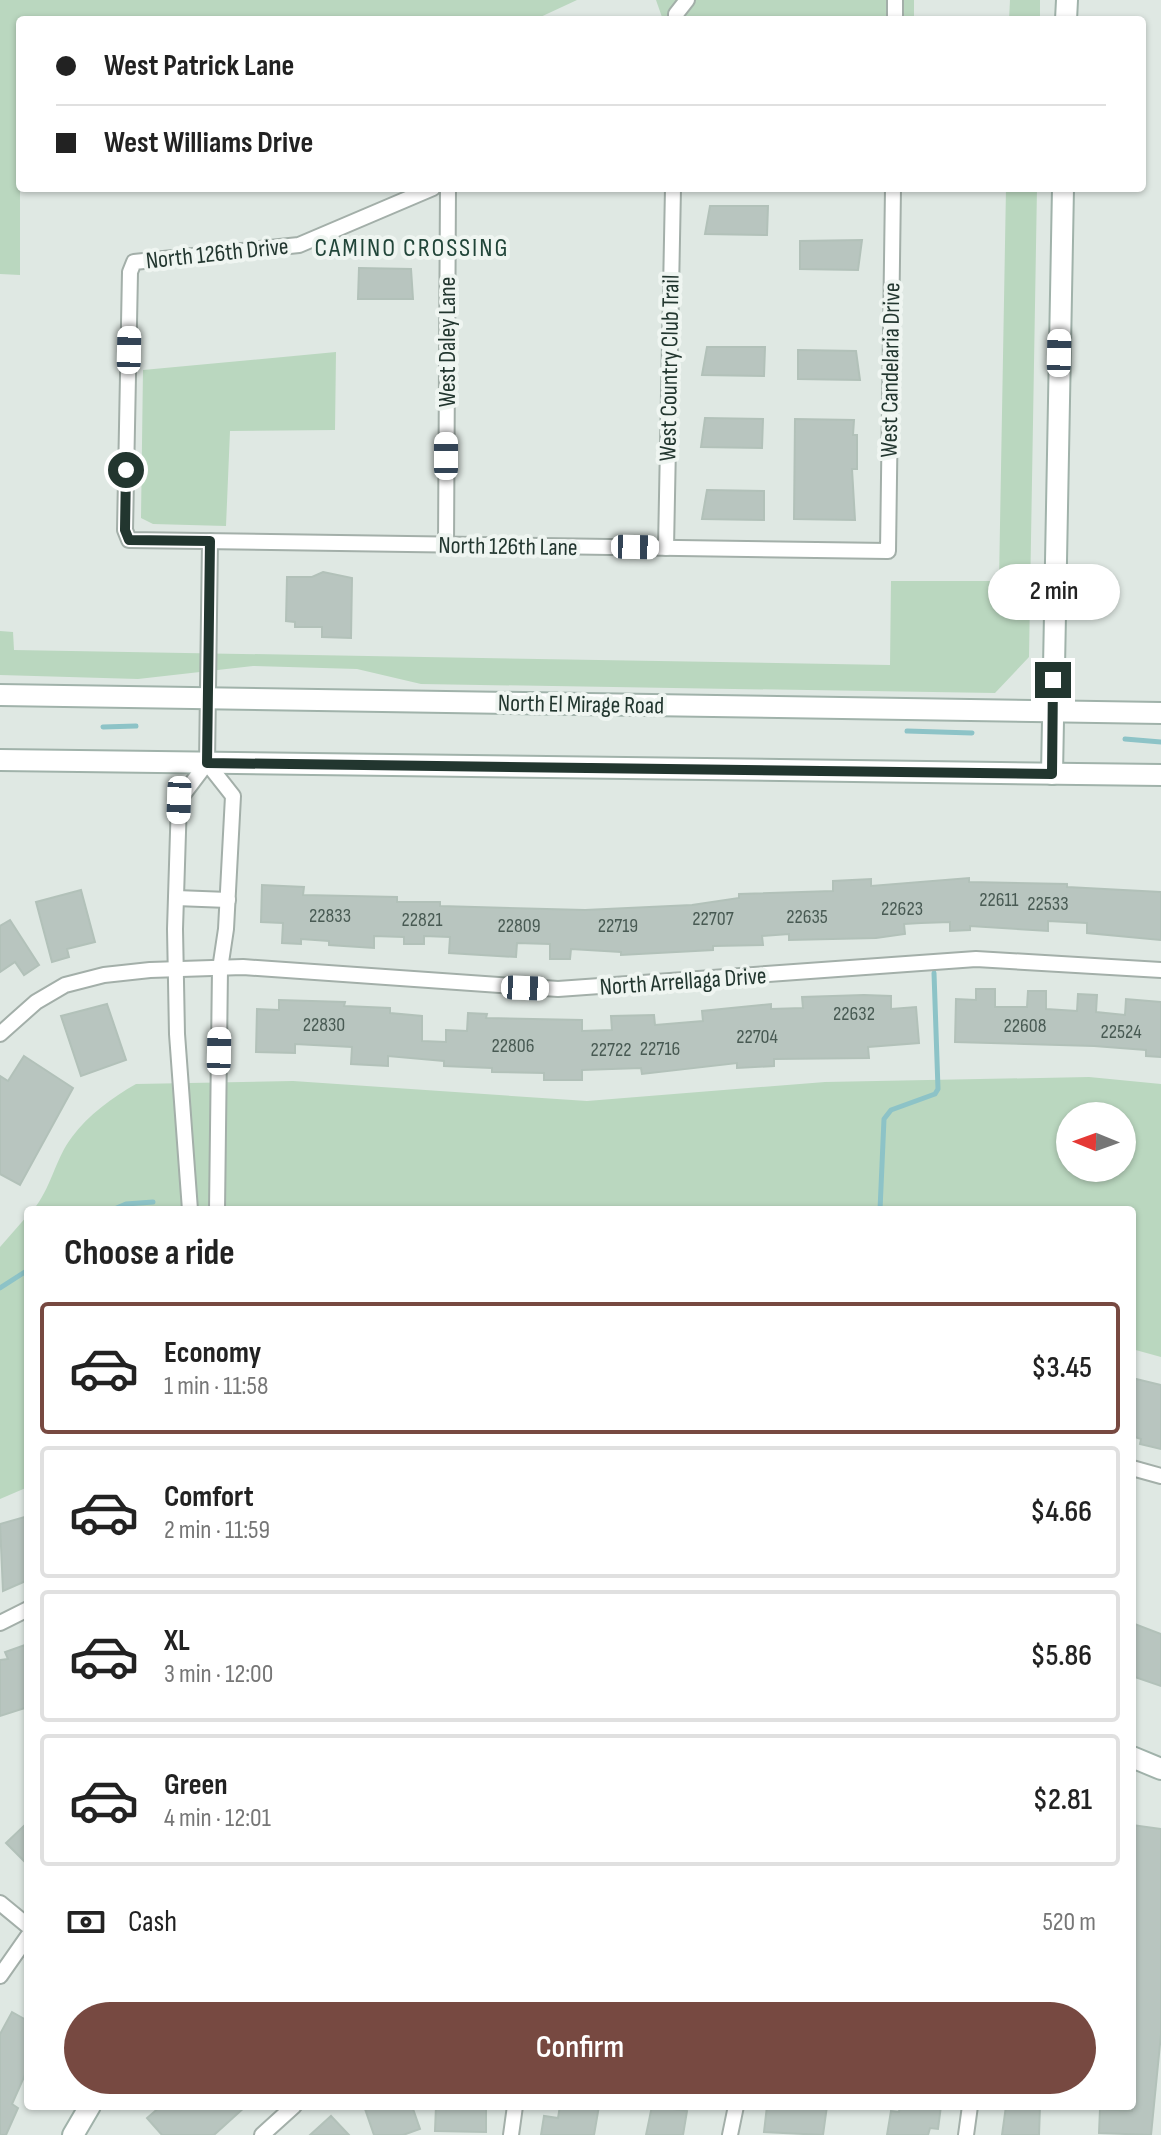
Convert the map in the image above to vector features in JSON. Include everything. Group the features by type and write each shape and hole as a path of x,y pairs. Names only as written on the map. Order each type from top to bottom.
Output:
{"main road":[{"path":"1052,774 1063,192"},
{"name":"North El Mirage Road","path":"0,695 1161,713"},
{"path":"0,760 1161,775"},
{"path":"1136,1759 1161,1769"},
{"path":"73,2135 88,2110"}],"street":[{"name":"North 126th Drive","path":"129,540 125,515 130,272 134,262 299,245 424,192"},
{"name":"West Daley Lane","path":"446,545 448,192"},
{"name":"West Country Club Trail","path":"666,548 673,192"},
{"name":"West Candelaria Drive","path":"888,551 893,192"},
{"name":"North 126th Lane","path":"129,540 888,551"},
{"path":"190,1206 174,969 176,898 179,800 207,763 210,541"},
{"path":"207,763 233,796 228,900 220,969 217,1206"},
{"path":"176,898 228,900"},
{"name":"North Arrellaga Drive","path":"0,1034 36,1002 65,985 104,975 174,969 243,967 558,989 976,959 1161,970"},
{"path":"1136,1469 1161,1476"},
{"path":"0,1623 24,1611"},
{"path":"0,1903 24,1923"},
{"path":"0,1976 24,1942"},
{"path":"262,2135 290,2110"},
{"path":"511,2135 514,2110"},
{"path":"730,2135 735,2110"},
{"path":"966,2135 969,2110"}],"green space":[{"path":"0,0 577,0 543,16 16,16 16,192 20,192 20,275 0,274"},
{"path":"656,0 914,0 914,16 662,16"},
{"path":"1010,0 1040,0 1040,16 1009,16"},
{"path":"1006,192 1037,192 1029,657 995,693 421,684 357,669 253,666 138,679 0,675 0,631 13,632 14,650 890,665 891,581 999,581"},
{"path":"336,352 335,430 230,431 226,526 153,524 141,518 143,370"},
{"path":"1089,1077 1161,1084 1161,1357 1136,1350 1136,1206 36,1206 78,1129 101,1107 136,1084 293,1081 587,1101 825,1082"},
{"path":"24,1220 24,1489 0,1499 0,1247"}],"building":[{"path":"710,206 768,206 767,235 705,234"},
{"path":"862,240 858,270 800,269 800,241"},
{"path":"359,268 411,269 413,299 358,299"},
{"path":"707,347 765,347 764,376 702,375"},
{"path":"798,350 856,351 860,380 798,379"},
{"path":"705,418 763,419 762,448 701,447"},
{"path":"795,419 854,420 853,435 857,435 857,469 852,469 855,520 794,519"},
{"path":"707,490 764,491 764,520 702,519"},
{"path":"323,572 352,578 351,638 322,637 322,627 295,627 295,622 286,621 287,577 312,577"},
{"path":"969,878 969,882 1067,884 1067,887 1161,892 1161,940 1087,933 1087,923 1048,921 1048,931 970,926 970,930 950,931 950,922 904,924 905,934 876,938 789,940 789,934 762,936 763,945 713,946 713,950 621,955 621,952 571,949 570,959 550,959 550,944 517,943 516,957 449,953 450,937 424,936 424,944 404,944 404,937 374,936 374,948 329,945 329,941 301,939 301,944 282,943 283,923 261,922 262,885 304,887 303,895 397,897 397,902 440,902 440,906 585,910 692,905 739,898 739,894 833,891 833,881 871,879 871,886"},
{"path":"81,890 95,942 67,949 69,957 52,962 36,902"},
{"path":"10,920 39,965 24,975 15,962 0,972 0,926"},
{"path":"976,989 995,989 995,1007 1027,1007 1028,991 1046,991 1046,1009 1077,1011 1078,994 1097,995 1096,1012 1125,1015 1126,999 1161,1002 1161,1057 1146,1056 1146,1050 1094,1046 955,1042 956,999 976,1000"},
{"path":"891,996 891,1009 916,1007 919,1043 868,1047 869,1058 774,1059 774,1066 737,1068 737,1063 642,1074 641,1068 582,1070 582,1080 544,1080 544,1073 492,1072 492,1068 444,1066 444,1061 388,1056 388,1066 351,1064 352,1047 295,1044 295,1053 256,1052 257,1009 279,1010 279,1000 345,1002 344,1006 390,1008 390,1013 422,1016 422,1041 446,1042 446,1030 467,1031 468,1013 487,1014 486,1018 582,1020 582,1031 612,1030 611,1016 654,1015 655,1025 703,1021 702,1011 771,1004 771,1009 803,1008 802,997"},
{"path":"107,1004 126,1060 81,1076 61,1016"},
{"path":"24,1056 73,1088 20,1185 0,1174 0,1076 8,1081"},
{"path":"1136,1379 1161,1385 1161,1449 1140,1444 1141,1439 1136,1437"},
{"path":"24,1517 24,1582 3,1591 0,1524"},
{"path":"1136,1625 1161,1634 1161,1686 1136,1677"},
{"path":"24,1645 24,1708 0,1716 0,1660 8,1659 5,1652"},
{"path":"24,1826 24,1861 6,1843"},
{"path":"1136,1826 1161,1829 1161,2034 1151,2135 1099,2133 1100,2110 1136,2110"},
{"path":"12,2012 24,2019 24,2077 12,2104 18,2108 6,2135 0,2135 0,2034"},
{"path":"156,2110 242,2110 214,2135 162,2135 147,2118"},
{"path":"365,2110 413,2110 420,2129 403,2135 374,2135"},
{"path":"436,2110 486,2110 486,2132 435,2131"},
{"path":"559,2110 598,2110 594,2135 541,2135 544,2116 558,2118"},
{"path":"651,2110 687,2111 683,2135 646,2135"},
{"path":"767,2110 826,2110 823,2135 764,2132"},
{"path":"940,2110 938,2129 930,2128 928,2135 887,2135 891,2111"},
{"path":"1005,2110 1040,2110 1039,2135 1002,2135"},
{"path":"331,2116 349,2135 310,2135"}],"waterway":[{"path":"103,727 136,726"},
{"path":"907,731 972,733"},
{"path":"1125,739 1161,742"},
{"path":"880,1206 884,1119 891,1110 935,1094 938,1089 934,973"},
{"path":"121,1206 153,1202"},
{"path":"0,1288 24,1273"}],"district":[{"name":"CAMINO CROSSING","path":"412,247"}],"route":[{"path":"126,470 125,530 129,540 210,541 207,763 1052,774 1053,680"}]}
